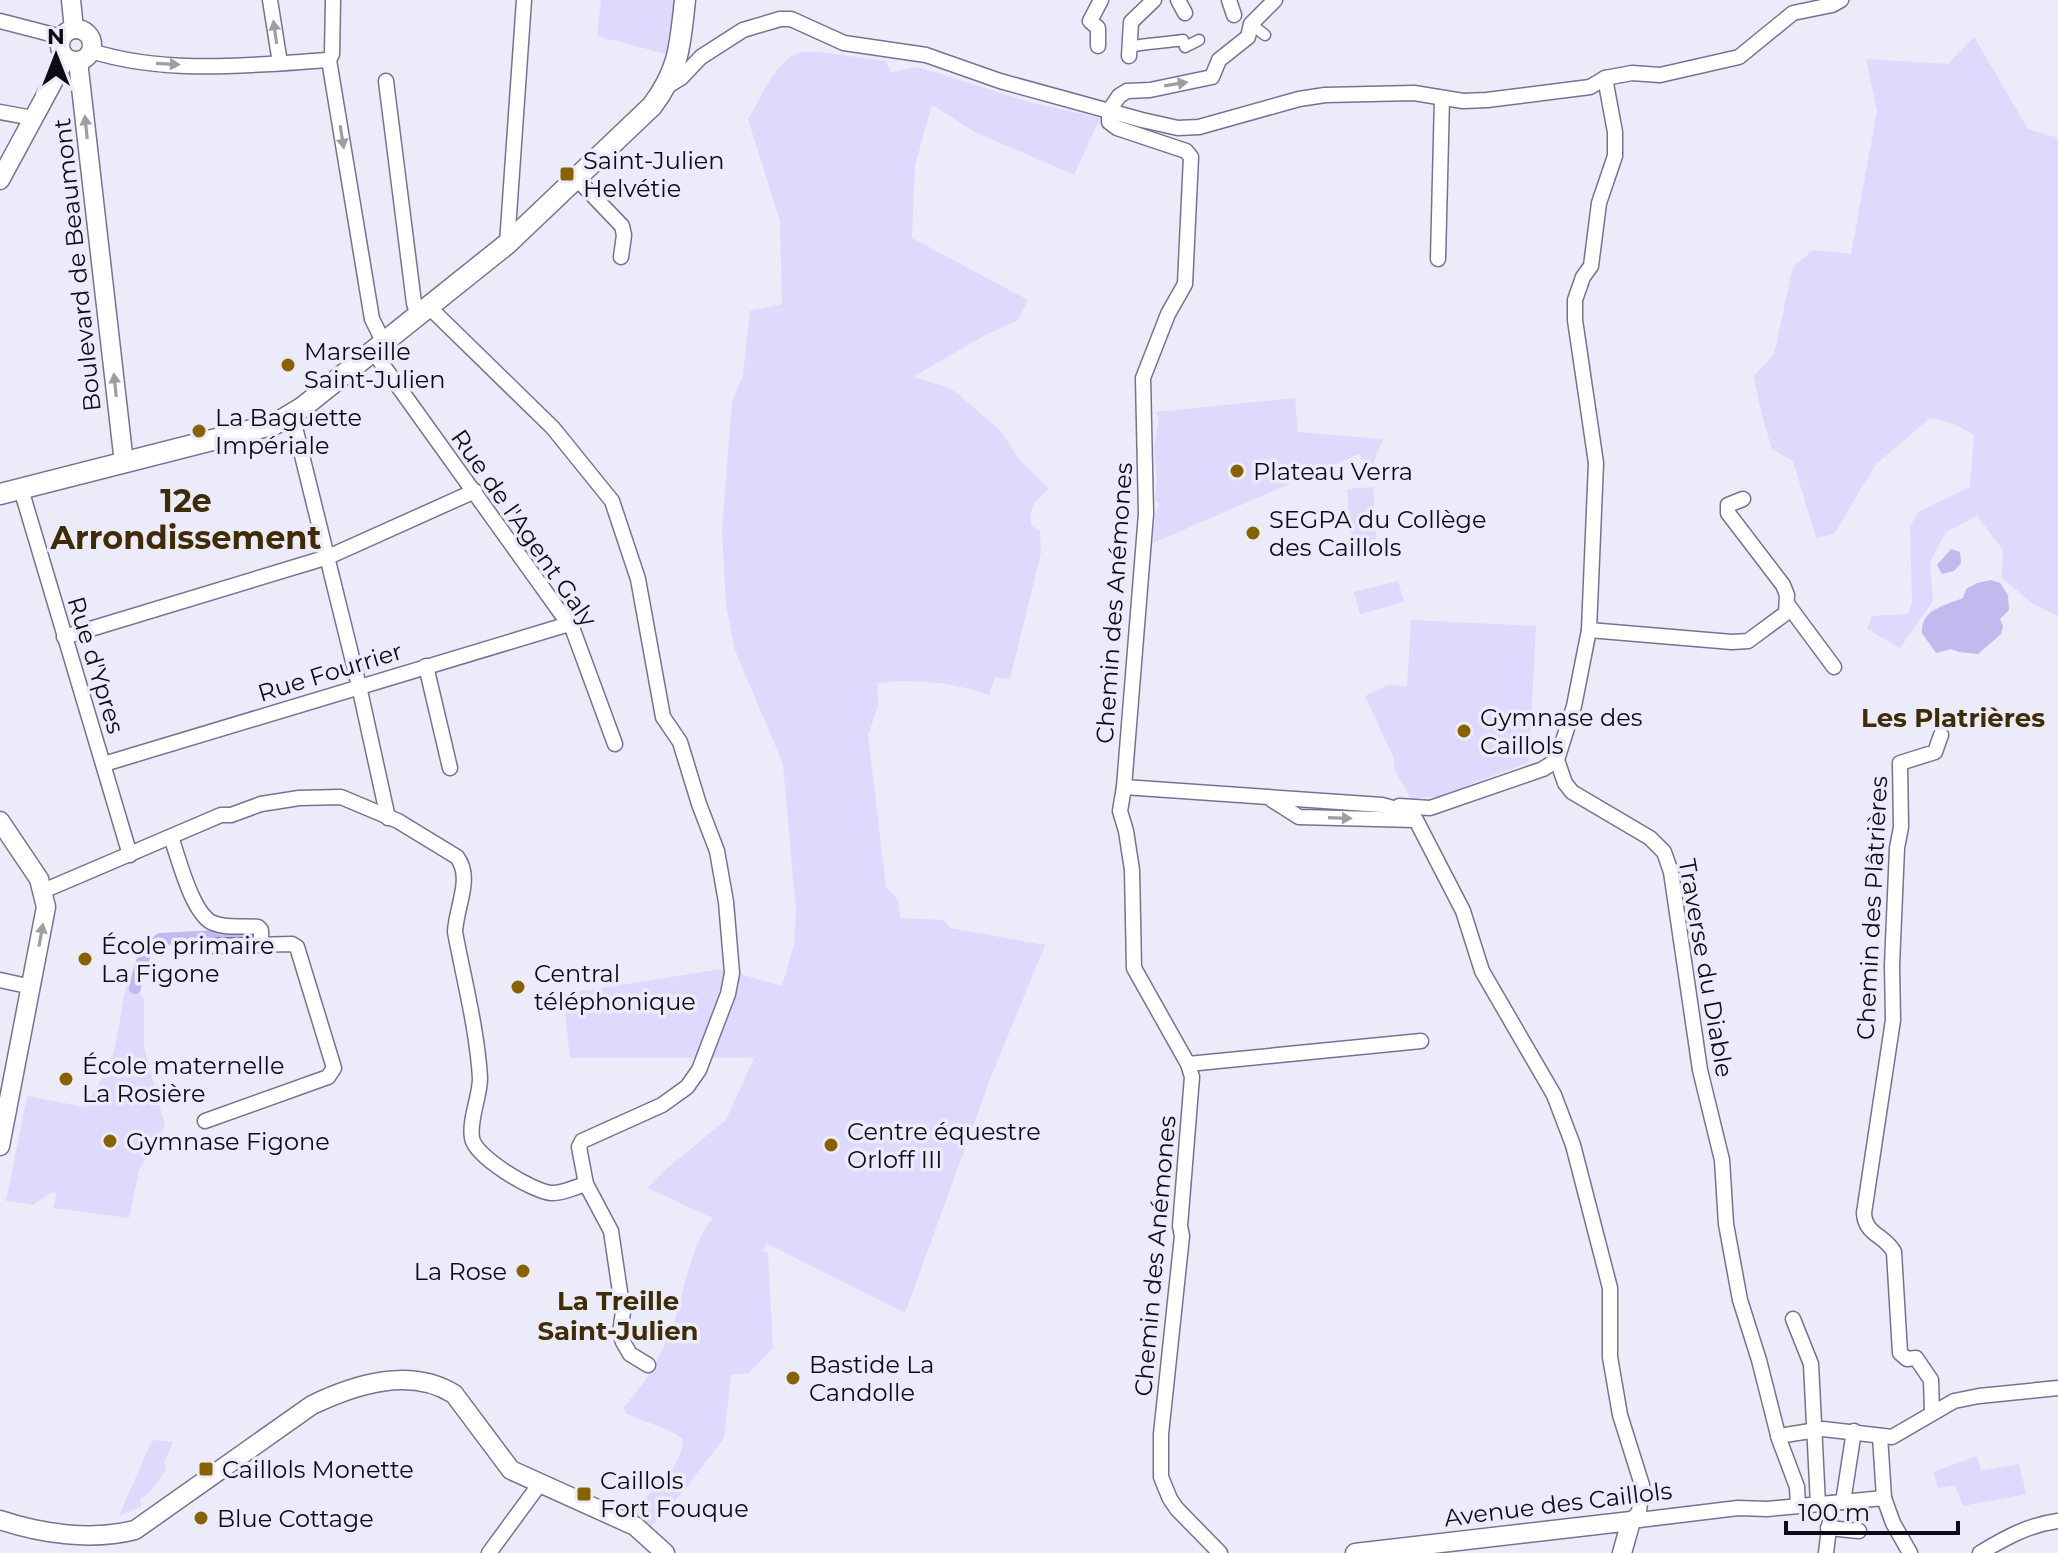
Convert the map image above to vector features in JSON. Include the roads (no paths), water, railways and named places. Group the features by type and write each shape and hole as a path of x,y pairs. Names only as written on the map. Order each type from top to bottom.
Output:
{"main road":[{"path":"0,494 275,424 292,415 507,244 652,106 666,87 677,60 685,0"}],"street":[{"path":"71,0 68,33 60,48 78,57 217,66 329,60"},
{"path":"270,0 280,63"},
{"name":"Rue de l'Agent Galy","path":"333,0 332,54 329,60 378,345 475,491 569,624 615,744"},
{"path":"507,244 524,0"},
{"path":"1098,46 1098,28 1090,21 1101,0"},
{"path":"1154,0 1131,22 1129,52 1151,42 1160,44 1183,40 1185,47 1199,40"},
{"path":"1275,0 1251,24 1248,37 1219,60 1212,77 1150,90 1127,91 1119,96 1109,111 1167,126 1189,128 1325,95 1414,93 1463,101 1590,87 1605,78 1632,73 1660,75 1739,57 1793,13 1841,0"},
{"name":"Chemin des Anémones","path":"666,87 681,78 701,57 743,30 780,19 791,19 855,46 926,55 1000,81 1109,111 1109,122 1117,128 1186,151 1191,157 1185,284 1168,314 1143,378 1146,514 1120,811 1132,870 1134,968 1188,1064 1192,1077 1180,1226 1182,1236 1161,1434 1161,1477 1170,1499 1220,1553"},
{"path":"0,21 68,33 79,29 89,35 92,46 78,57 33,118 0,180"},
{"path":"1251,24 1265,35"},
{"name":"Boulevard de Beaumont","path":"78,57 124,463"},
{"path":"1269,797 1299,817 1416,820 1430,808 1543,769 1557,760 1574,706 1589,630 1596,463 1575,320 1575,300 1583,277 1591,266 1599,203 1615,156 1615,132 1605,78"},
{"path":"386,81 414,303 553,428 612,501 638,579 663,717 680,742 717,851 726,902 732,973 728,994 699,1070 687,1087 662,1105 582,1141 579,1147 586,1184 611,1231 623,1312 620,1333 630,1354 648,1365"},
{"path":"1438,259 1442,98"},
{"path":"0,112 33,118"},
{"path":"577,179 622,226 621,257"},
{"path":"292,415 388,818"},
{"name":"Rue d'Ypres","path":"21,489 130,855"},
{"path":"64,637 328,557 475,491"},
{"path":"1589,630 1748,641 1786,613 1787,595 1783,585 1728,513 1728,505 1743,499"},
{"path":"1788,605 1834,667"},
{"name":"Rue Fourrier","path":"104,764 569,624"},
{"path":"426,666 450,768"},
{"name":"Chemin des Plâtrières","path":"1932,1412 1931,1380 1916,1358 1907,1359 1900,1353 1894,1252 1890,1245 1869,1230 1864,1213 1894,1004 1892,965 1897,848 1901,827 1900,763 1935,752 1941,735"},
{"name":"Traverse du Diable","path":"1557,760 1565,783 1572,792 1650,838 1664,852 1671,872 1700,1070 1722,1160 1726,1224 1733,1266 1778,1436 1797,1487 1798,1505"},
{"path":"1124,787 1430,808"},
{"path":"43,891 221,815 231,815 261,804 324,796 350,799 398,821 457,857 463,865 465,877 455,932 479,1059 480,1087 472,1139 476,1148 490,1162 543,1191 561,1192 586,1184"},
{"path":"1391,806 1416,820 1463,911 1482,971 1554,1095 1573,1145 1610,1288 1610,1357 1620,1415 1642,1485 1639,1512 1631,1521 1622,1553"},
{"path":"0,1146 46,907 32,866 4,831"},
{"path":"171,837 193,897 206,918 226,927 253,927 261,938"},
{"path":"205,1121 328,1077 334,1068 297,947 261,938 212,946"},
{"path":"0,980 32,987"},
{"path":"1188,1064 1421,1041"},
{"path":"1793,1319 1811,1364 1813,1431 1831,1503"},
{"path":"0,1520 89,1536 105,1537 135,1530 312,1405 338,1393 399,1379 430,1382 454,1394 511,1470 635,1526 665,1553"},
{"path":"1778,1436 1813,1431 1854,1431 1892,1437 1954,1401 2058,1388"},
{"path":"1826,1553 1831,1503 1854,1431"},
{"path":"1880,1436 1884,1498 1910,1553"},
{"path":"489,1553 539,1485"},
{"name":"Avenue des Caillols","path":"1355,1553 1738,1508 1767,1509 1884,1498"},
{"path":"1980,1553 2013,1534 2042,1523 2058,1521"},
{"path":"1828,1528 1859,1531"}],"waterway":[{"path":"135,988 145,954 160,939 255,934"}],"place":[{"name":"Saint-Julien Helvétie","path":"567,174"},
{"name":"Marseille Saint-Julien","path":"288,365"},
{"name":"La Baguette Impériale","path":"199,431"},
{"name":"Plateau Verra","path":"1237,471"},
{"name":"SEGPA du Collège des Caillols","path":"1253,533"},
{"name":"Gymnase des Caillols","path":"1464,731"},
{"name":"École primaire La Figone","path":"85,959"},
{"name":"Central téléphonique","path":"518,987"},
{"name":"École maternelle La Rosière","path":"66,1079"},
{"name":"Gymnase Figone","path":"110,1141"},
{"name":"Centre équestre Orloff III","path":"831,1145"},
{"name":"La Rose","path":"523,1271"},
{"name":"Bastide La Candolle","path":"793,1378"},
{"name":"Caillols Monette","path":"206,1469"},
{"name":"Caillols Fort Fouque","path":"584,1494"},
{"name":"Blue Cottage","path":"201,1518"}],"district":[{"name":"12e Arrondissement","path":"186,518"},
{"name":"Les Platrières","path":"1953,718"},
{"name":"La Treille Saint-Julien","path":"618,1316"}]}
